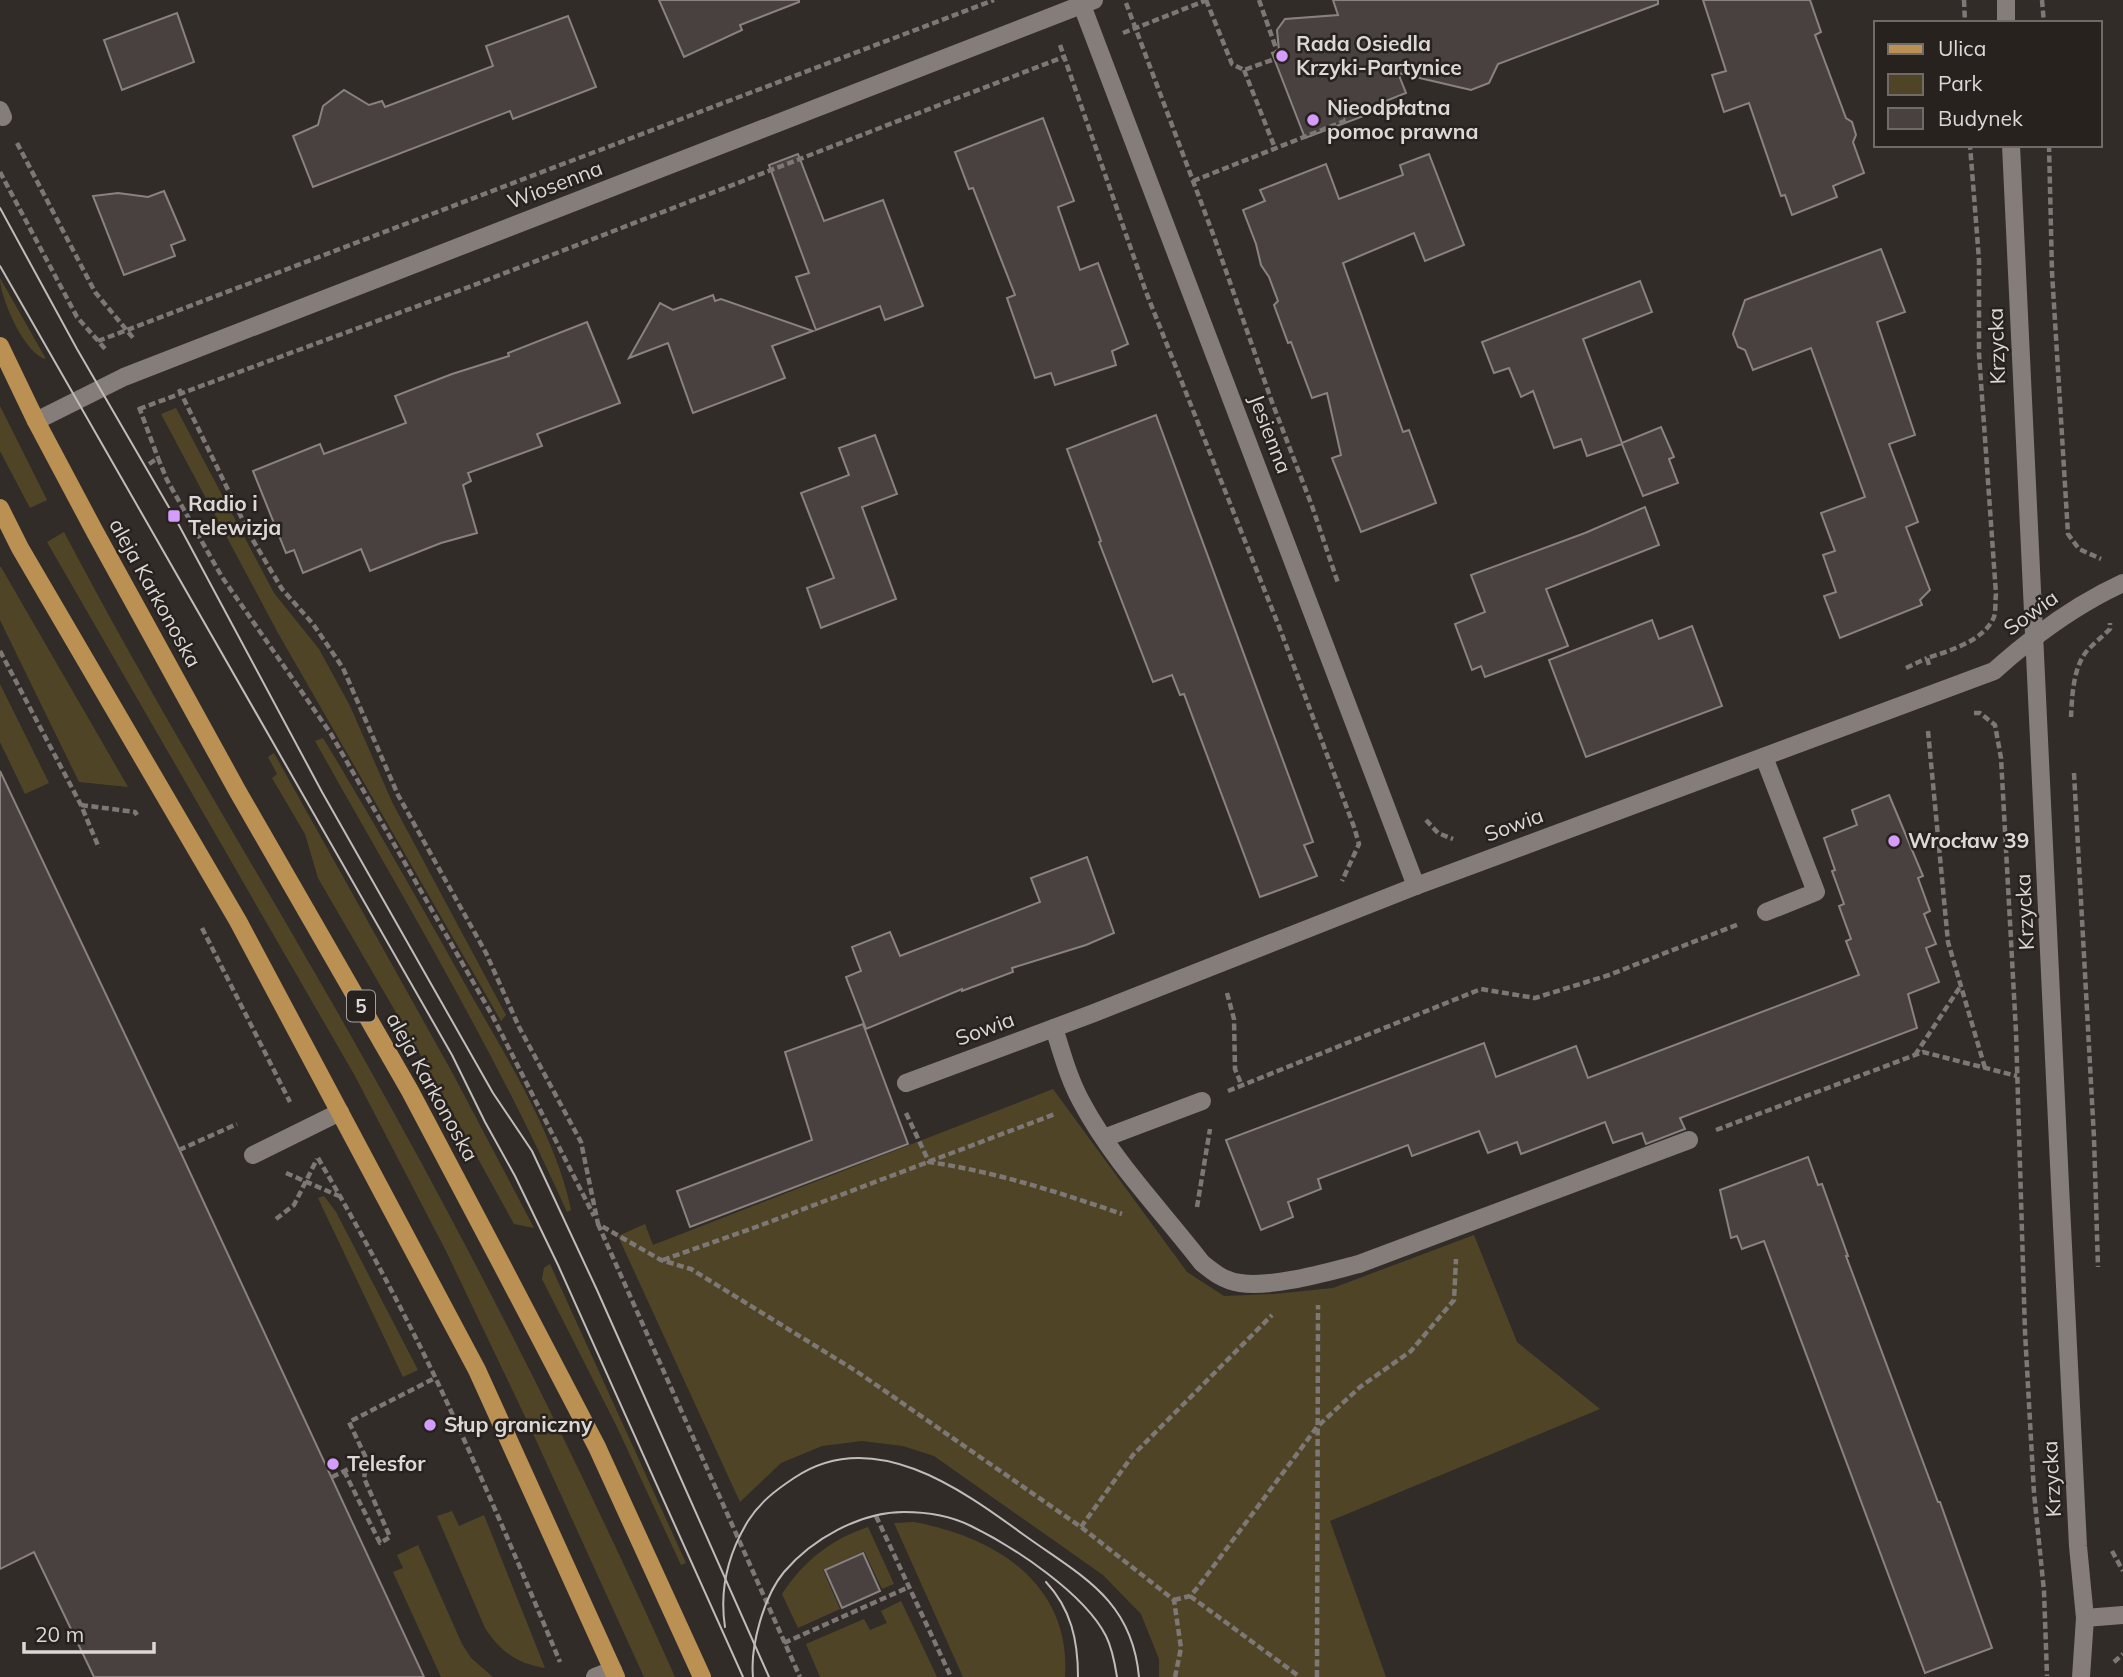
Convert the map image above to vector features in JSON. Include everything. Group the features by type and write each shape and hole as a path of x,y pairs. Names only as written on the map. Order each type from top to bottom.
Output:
{"main road":[{"name":"aleja Karkonoska","path":"0,346 36,421 232,780 416,1103 597,1447 702,1677"},
{"path":"0,509 20,548 238,921 477,1370 614,1674"}],"street":[{"path":"2006,0 2007,21"},
{"name":"Wiosenna","path":"36,421 157,363 1085,2"},
{"name":"Jesienna","path":"1085,2 1416,886"},
{"name":"Krzycka","path":"2011,147 2078,1546 2085,1618 2081,1677"},
{"name":"Sowia","path":"906,1083 1416,886 1994,671 2033,636 2094,597 2123,583"},
{"path":"1764,757 1816,892 1766,912"},
{"path":"1054,1028 1072,1082 1082,1104 1104,1138 1202,1263 1217,1276 1238,1283 1313,1276 1359,1264 1689,1140"},
{"path":"1104,1138 1202,1101"},
{"path":"253,1155 340,1112"},
{"path":"2085,1618 2123,1615"},
{"path":"594,1677 614,1674"}],"path":[{"path":"98,341 993,0"},
{"path":"1125,0 1312,506 1342,596"},
{"path":"1124,33 1207,0 1232,64 1244,70 1275,148"},
{"path":"1259,0 1277,51"},
{"path":"1964,0 1965,21"},
{"path":"2042,0 2044,21"},
{"path":"139,409 474,285 1073,53"},
{"path":"1244,70 1272,60"},
{"path":"1066,62 1146,292 1354,827 1359,844 1351,864"},
{"path":"2,114 95,292 181,393 251,537 282,589 313,624 343,668 398,795 486,953 519,1027 581,1142 598,1224 661,1260 691,1269 856,1371 1081,1527 1174,1600 1181,1648 1175,1677"},
{"path":"1193,181 1316,130 1347,120 1345,116"},
{"path":"1939,692 1927,658 1954,650 1973,640 1994,617 1996,594 1979,354 1979,260 1970,147"},
{"path":"2049,147 2052,272 2068,534 2080,549 2100,558 2102,567"},
{"path":"0,173 77,317 113,358"},
{"path":"135,396 167,480 222,577 331,734 492,1015 598,1224 800,1677"},
{"path":"149,464 159,458"},
{"path":"2070,718 2079,665 2085,653 2110,629 2109,614"},
{"path":"0,651 81,805 99,848"},
{"path":"2003,724 1995,725 2001,758 2017,1076 2025,1332 2034,1493 2044,1591 2047,1677"},
{"path":"1928,731 1948,942 1985,1068"},
{"path":"81,805 135,811 142,823"},
{"path":"1423,817 1438,833"},
{"path":"1183,1238 1194,1229 1210,1126 1202,1101 1481,989 1535,998 1609,975 1766,912"},
{"path":"201,926 291,1102"},
{"path":"1914,1056 1961,986"},
{"path":"1227,994 1234,1019 1235,1069 1242,1086"},
{"path":"1689,1140 1923,1052 2017,1076"},
{"path":"661,1260 1082,1104"},
{"path":"906,1112 929,1161"},
{"path":"179,1150 237,1124"},
{"path":"253,1155 340,1196"},
{"path":"276,1219 294,1205 318,1158 435,1378 494,1505 560,1662"},
{"path":"929,1161 975,1168 1129,1217 1152,1200"},
{"path":"1174,1600 1190,1596 1317,1427 1360,1387 1411,1351 1454,1300 1457,1253"},
{"path":"1313,1276 1318,1298 1317,1677"},
{"path":"1081,1527 1133,1455 1275,1311"},
{"path":"344,1471 380,1543 390,1537 364,1478 368,1460 349,1422 435,1378"},
{"path":"332,1477 368,1460"},
{"path":"876,1516 951,1677"},
{"path":"784,1643 909,1587"},
{"path":"1190,1596 1300,1677"},
{"path":"2114,1661 2123,1654"}],"green space":[{"path":"0,278 46,359 38,355 22,337 4,299"},
{"path":"0,406 47,500 30,508 0,451"},
{"path":"176,408 274,593 319,649 350,706 393,804 506,1015 501,1021 278,633 161,414"},
{"path":"64,532 137,665 364,1059 447,1211 527,1364 675,1677 644,1677 446,1251 355,1076 47,542"},
{"path":"0,567 128,787 79,782 0,620"},
{"path":"0,684 49,783 25,794 0,742"},
{"path":"323,738 529,1098 554,1155 571,1210 567,1212 478,1032 315,741"},
{"path":"274,753 453,1074 534,1228 514,1224 427,1066 318,878 305,834 272,778 277,774 268,757"},
{"path":"1053,1089 1187,1272 1224,1296 1333,1288 1474,1235 1517,1342 1600,1409 1330,1521 1386,1677 1159,1677 1159,1659 1141,1614 1103,1575 934,1456 903,1446 862,1441 822,1446 781,1463 740,1502 618,1236 645,1224 653,1245"},
{"path":"324,1196 336,1212 418,1370 403,1377 318,1198"},
{"path":"550,1264 686,1563 681,1565 616,1425 542,1279 544,1268"},
{"path":"452,1511 459,1526 484,1515 545,1668 510,1655 485,1628 437,1516"},
{"path":"914,1522 973,1539 1023,1570 1041,1591 1055,1616 1064,1644 1065,1677 963,1677 894,1523"},
{"path":"868,1527 894,1584 882,1589 864,1551 823,1570 840,1609 798,1628 782,1594 790,1582 830,1545"},
{"path":"418,1545 462,1644 471,1658 493,1677 441,1677 393,1572 403,1568 397,1555"},
{"path":"901,1601 937,1677 820,1677 806,1644 864,1619 870,1630 887,1623 881,1611"}],"building":[{"path":"659,0 799,2 740,25 742,30 684,57"},
{"path":"1333,0 1658,0 1658,4 1498,64 1489,83 1471,90 1398,73 1406,93 1383,102 1385,108 1305,138 1272,53 1279,51 1277,30 1285,19 1338,15"},
{"path":"1703,0 1810,0 1821,32 1815,35 1846,118 1852,122 1856,135 1853,142 1864,173 1833,186 1837,197 1792,215 1785,195 1781,196 1749,103 1724,112 1712,75 1726,71"},
{"path":"177,13 194,62 122,90 104,40"},
{"path":"568,16 596,87 513,119 510,111 313,187 293,136 318,125 323,106 344,90 369,105 382,101 385,107 493,66 486,46"},
{"path":"1043,118 1074,201 1058,207 1080,270 1098,263 1128,344 1112,351 1116,365 1055,385 1051,373 1035,378 1007,298 1015,295 973,188 969,189 955,152"},
{"path":"798,154 824,221 883,200 923,306 885,320 880,306 816,330 796,277 809,273 769,165"},
{"path":"1429,154 1464,245 1425,261 1414,233 1343,263 1403,432 1409,430 1436,503 1361,532 1332,458 1341,455 1327,393 1312,398 1274,305 1278,301 1269,277 1261,265 1243,210 1265,201 1260,190 1326,164 1339,199 1403,175 1400,165"},
{"path":"164,191 185,240 171,245 175,256 124,275 93,196 118,193 148,197"},
{"path":"1881,249 1905,312 1877,322 1915,435 1889,444 1918,522 1906,527 1930,590 1920,600 1922,605 1840,638 1824,596 1836,592 1823,555 1835,551 1821,513 1865,497 1811,348 1753,370 1745,350 1738,347 1733,334 1745,300"},
{"path":"1640,281 1652,312 1583,339 1622,443 1661,427 1674,457 1669,459 1678,483 1643,496 1622,444 1587,456 1581,439 1554,448 1533,391 1521,397 1509,368 1494,373 1482,342"},
{"path":"713,295 715,301 721,299 813,331 772,346 785,378 693,413 668,343 629,358 660,303 673,310"},
{"path":"587,322 620,403 537,434 542,446 468,473 471,481 463,485 477,533 441,543 370,571 361,549 303,573 294,550 286,553 253,471 320,444 324,454 406,423 395,396 509,356 508,353"},
{"path":"1156,415 1313,842 1304,845 1317,876 1260,897 1184,694 1180,695 1172,675 1153,682 1099,542 1101,541 1067,449"},
{"path":"875,435 897,494 862,507 896,599 821,628 807,588 834,578 801,493 849,475 839,448"},
{"path":"1645,507 1659,545 1546,589 1568,646 1485,677 1481,666 1472,670 1455,624 1485,612 1471,575 1585,533"},
{"path":"1652,620 1659,639 1692,626 1722,706 1586,757 1549,660"},
{"path":"0,771 424,1677 94,1677 34,1552 0,1569"},
{"path":"1889,795 1923,876 1918,878 1930,911 1924,914 1936,944 1926,948 1939,982 1908,994 1917,1028 1680,1118 1685,1129 1646,1144 1642,1133 1613,1143 1605,1122 1521,1154 1517,1142 1488,1153 1479,1131 1412,1156 1408,1145 1318,1179 1321,1189 1288,1202 1293,1217 1261,1230 1226,1140 1484,1043 1496,1077 1576,1046 1588,1078 1859,975 1846,941 1851,939 1839,906 1844,904 1824,838 1857,825 1852,810"},
{"path":"1087,857 1114,933 1086,945 1012,968 1013,972 962,989 866,1029 846,977 861,971 852,947 890,932 900,956 1040,902 1031,878"},
{"path":"863,1024 908,1144 690,1227 677,1191 812,1140 785,1052"},
{"path":"1808,1157 1818,1185 1822,1184 1846,1256 1940,1502 1992,1648 1925,1673 1764,1241 1742,1249 1737,1236 1731,1238 1720,1190"},
{"path":"863,1553 880,1591 842,1608 825,1570"}],"tram line":[{"path":"0,208 77,349 174,516 322,792 493,1093 532,1151 597,1290 769,1677"},
{"path":"0,266 452,1055 558,1265 743,1677"},
{"path":"725,1627 724,1585 730,1559 748,1521 763,1502 794,1478 824,1463 854,1458 884,1460 944,1482 1084,1577 1115,1609 1126,1628 1139,1677"},
{"path":"753,1677 754,1651 760,1622 770,1594 784,1572 808,1549 838,1530 871,1517 904,1512 939,1515 963,1523 1007,1546 1046,1573 1096,1620 1110,1646 1117,1677"},
{"path":"1046,1582 1067,1614 1077,1650 1078,1677"}],"place":[{"name":"Rada Osiedla Krzyki-Partynice","path":"1282,56"},
{"name":"Nieodpłatna pomoc prawna","path":"1313,120"},
{"name":"Radio i Telewizja","path":"174,516"},
{"name":"Wrocław 39","path":"1894,841"},
{"name":"Słup graniczny","path":"430,1425"},
{"name":"Telesfor","path":"333,1464"}]}
